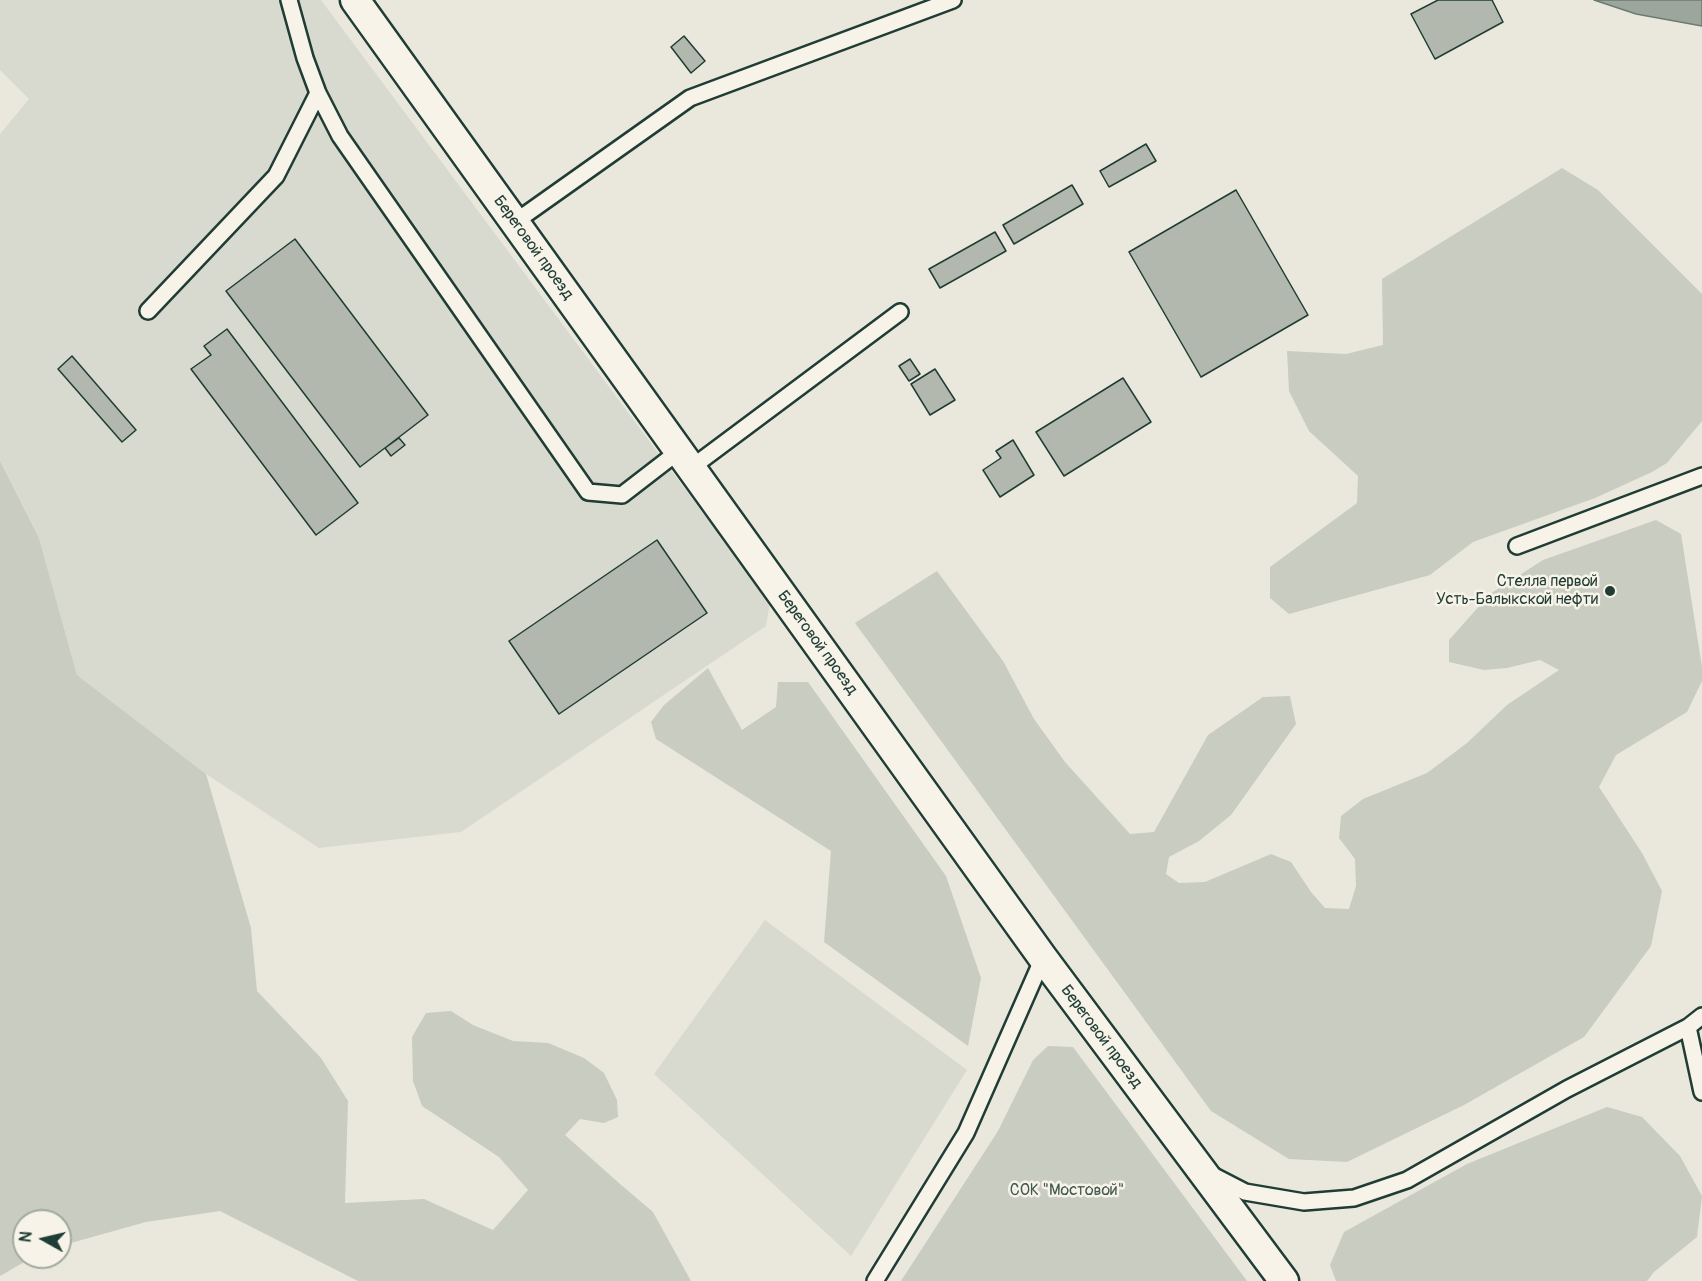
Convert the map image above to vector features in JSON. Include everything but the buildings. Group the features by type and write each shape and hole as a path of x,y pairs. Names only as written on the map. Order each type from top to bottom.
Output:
{"street":[{"name":"Береговой проезд","path":"356,0 1043,958 1284,1281"}],"lane":[{"path":"289,0 305,58 318,93 340,136 588,492 622,495 685,460 900,312"},
{"path":"515,222 690,98 953,0"},
{"path":"148,311 276,176 318,93"},
{"path":"1517,546 1702,476"},
{"path":"875,1281 966,1133 1043,958"},
{"path":"1201,1170 1245,1192 1304,1202 1354,1198 1407,1180 1568,1089 1688,1027 1702,1016"},
{"path":"1688,1027 1702,1092"}],"shaded area":[{"path":"0,0 321,0 770,603 766,626 461,832 319,848 206,774 77,675 39,538 0,461 0,134 29,99 0,70"},
{"path":"1594,0 1702,0 1702,26 1636,14"},
{"path":"765,920 967,1070 851,1256 654,1074"}],"green space":[{"path":"1562,168 1598,190 1702,294 1702,421 1667,463 1652,472 1595,498 1473,542 1430,575 1289,614 1270,598 1270,567 1357,503 1358,476 1309,431 1289,391 1287,351 1346,354 1383,345 1382,279"},
{"path":"0,461 39,538 77,675 206,774 251,928 257,991 321,1058 348,1101 345,1203 424,1199 493,1230 528,1190 499,1157 422,1106 413,1081 412,1037 426,1013 451,1011 473,1025 513,1041 548,1043 584,1058 604,1073 617,1100 618,1117 604,1123 580,1119 565,1135 653,1212 691,1281 358,1281 220,1211 146,1222 72,1243 72,1209 12,1209 12,1269 0,1276"},
{"path":"1656,520 1681,534 1702,667 1702,681 1687,712 1616,755 1599,787 1642,853 1662,891 1651,946 1584,1037 1464,1105 1347,1162 1289,1159 1211,1111 855,623 937,571 1003,661 1034,719 1065,762 1130,834 1154,832 1208,735 1263,697 1290,696 1296,724 1231,815 1199,841 1169,857 1166,874 1179,883 1205,882 1271,854 1291,862 1325,908 1349,909 1356,886 1355,859 1339,838 1341,816 1363,799 1427,773 1467,743 1507,705 1559,670 1540,660 1507,668 1484,670 1449,662 1449,640 1490,594 1543,560"},
{"path":"708,668 742,730 776,707 778,682 808,682 946,876 981,978 968,1046 824,942 831,851 656,739 651,722 664,705"},
{"name":"СОК \"Мостовой\"","path":"1048,1046 1073,1047 1247,1281 901,1281 998,1131 1033,1060"},
{"path":"1607,1107 1642,1117 1680,1156 1702,1196 1697,1237 1654,1272 1647,1281 1336,1281 1330,1265 1344,1232 1467,1164"}],"place":[{"name":"Стелла первой Усть-Балыкской нефти","path":"1610,591"}]}
